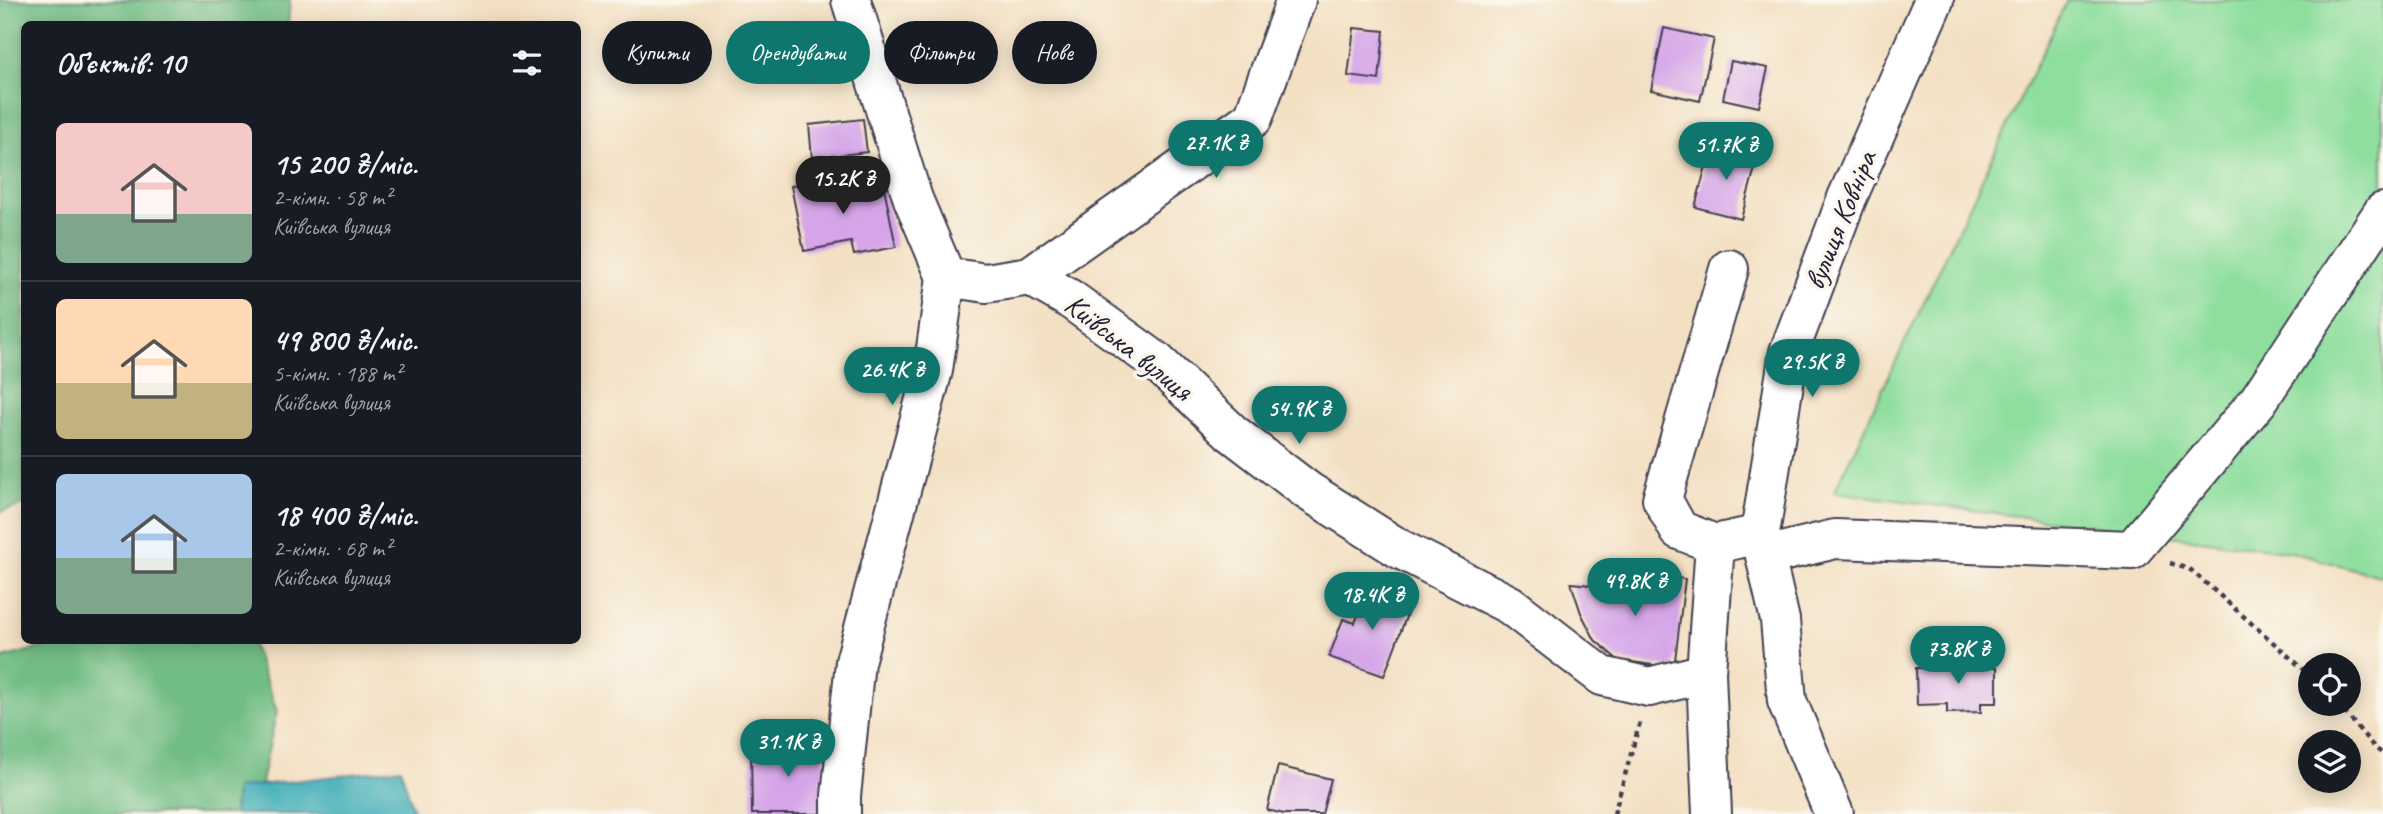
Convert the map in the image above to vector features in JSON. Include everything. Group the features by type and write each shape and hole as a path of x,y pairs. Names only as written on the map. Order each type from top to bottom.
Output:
{"street":[{"path":"841,814 855,662 933,370 946,277 913,199 851,0"},
{"path":"1030,276 1253,118 1296,0"},
{"name":"вулиця Ковніра","path":"1833,814 1787,701 1780,621 1763,545 1788,352 1847,198 1934,0"},
{"path":"1729,269 1662,499 1679,530 1715,544 1763,545 1835,539 2132,550 2258,401 2383,212"},
{"name":"Київська вулиця","path":"946,277 986,283 1030,276 1070,299 1157,362 1232,433 1308,491 1398,548 1510,605 1602,676 1649,687"},
{"path":"1712,814 1706,673 1715,544"},
{"path":"1649,687 1706,673"}],"path":[{"path":"2132,550 2191,570 2298,664"},
{"path":"1614,814 1649,687"},
{"path":"2348,716 2383,754"}],"green space":[{"path":"0,0 290,0 288,21 21,21 21,506 0,512"},
{"path":"2067,0 2383,0 2383,577 2291,552 1834,492"},
{"path":"53,644 252,644 277,711 254,814 0,814 0,659"}],"water":[{"path":"401,768 414,814 234,814 236,788"}],"building":[{"path":"1354,28 1384,31 1379,80 1348,76"},
{"path":"1664,28 1714,39 1700,101 1651,90"},
{"path":"1731,61 1768,68 1759,107 1723,99"},
{"path":"863,119 867,152 812,158 809,125"},
{"path":"1712,144 1758,157 1741,219 1695,207"},
{"path":"838,177 841,190 883,182 896,247 854,255 851,242 804,251 791,186"},
{"path":"1629,572 1685,579 1674,668 1618,660 1595,640 1581,613 1571,583 1627,589"},
{"path":"1369,585 1412,601 1384,676 1329,657 1343,619 1355,623"},
{"path":"1980,659 1980,667 1997,667 1997,703 1981,703 1981,712 1947,713 1947,704 1917,705 1916,668 1947,668 1946,660"},
{"path":"824,744 825,814 752,814 751,746"},
{"path":"1278,766 1331,779 1322,814 1284,814 1267,810"}]}
